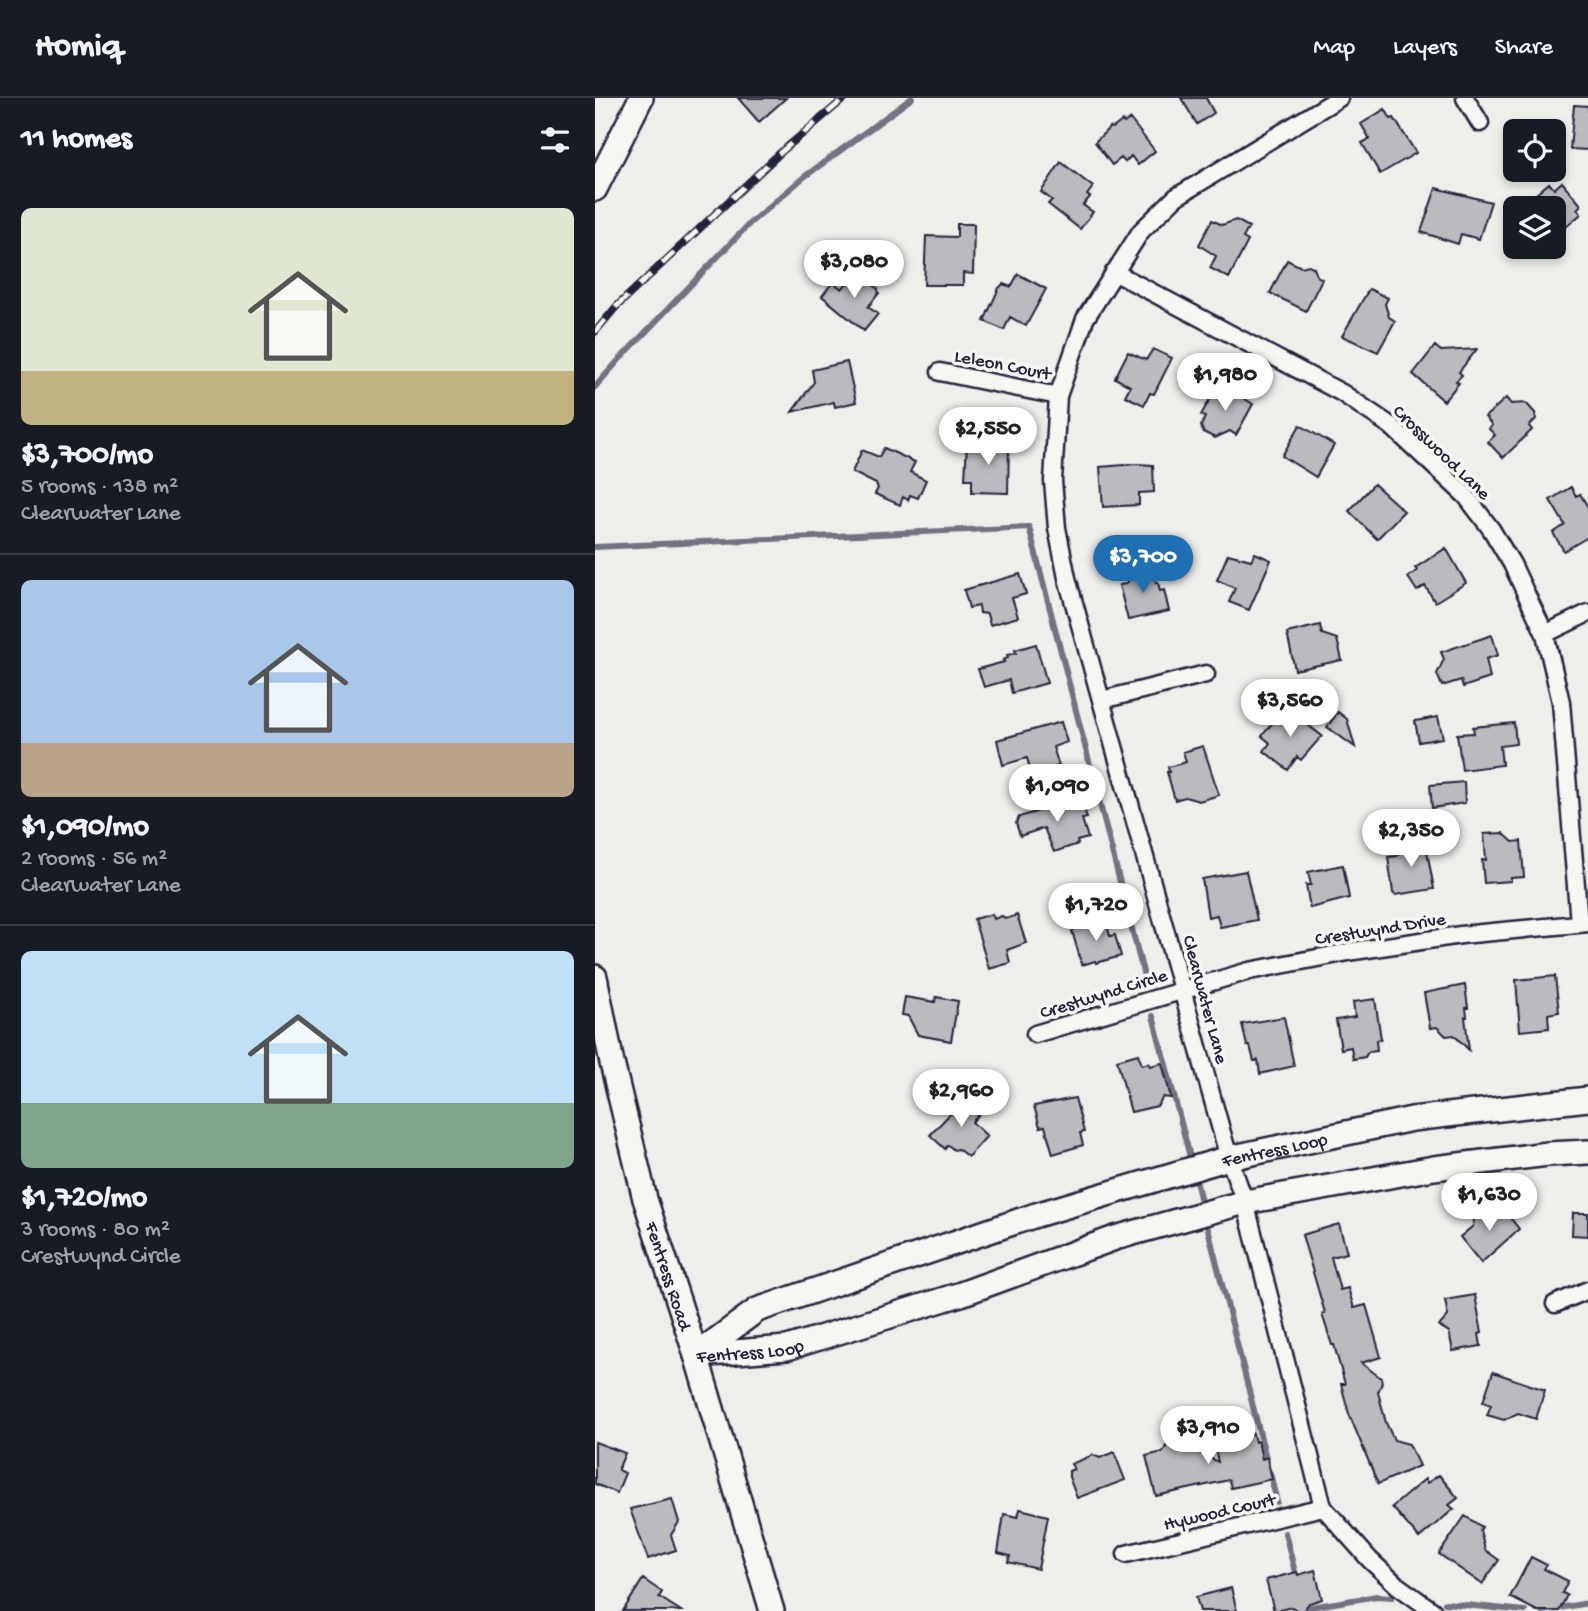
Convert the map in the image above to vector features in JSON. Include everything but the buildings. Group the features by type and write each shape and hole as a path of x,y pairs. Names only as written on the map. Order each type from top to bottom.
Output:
{"street":[{"path":"595,189 641,98"},
{"name":"Clearwater Lane","path":"1339,98 1176,197 1141,231 1085,318 1058,396 1053,481 1057,528 1067,578 1229,1158 1245,1202 1322,1507 1370,1560 1398,1586 1433,1611"},
{"path":"1465,98 1480,123"},
{"name":"Crosswood Lane","path":"1114,272 1342,393 1391,426 1466,496 1491,529 1512,564 1545,634 1561,702 1583,923"},
{"name":"Leleon Court","path":"940,372 1058,396"},
{"path":"1545,634 1588,614"},
{"path":"1103,700 1206,674"},
{"name":"Crestwynd Drive","path":"1182,990 1249,971 1354,951 1461,935 1583,923"},
{"name":"Fentress Road","path":"595,977 604,1064 696,1355 772,1611"},
{"name":"Crestwynd Circle","path":"1035,1034 1182,990"},
{"name":"Fentress Loop","path":"696,1355 757,1310 1035,1215 1229,1158 1412,1119 1588,1099"},
{"name":"Fentress Loop","path":"696,1355 787,1348 961,1294 1115,1238 1245,1202 1434,1168 1548,1154 1588,1152"},
{"path":"1555,1304 1588,1290"},
{"name":"Hywood Court","path":"1126,1554 1322,1507"}],"waterway":[{"path":"595,387 750,223 804,177 912,98"},
{"path":"595,547 1029,527 1146,984"},
{"path":"1153,1016 1190,1157"},
{"path":"1196,1180 1201,1202"},
{"path":"1207,1225 1267,1462"},
{"path":"1270,1473 1277,1502"},
{"path":"1285,1533 1297,1580"},
{"path":"1303,1601 1305,1608 1377,1596 1392,1597"},
{"path":"1445,1603 1525,1611"},
{"path":"1542,1611 1588,1603"}],"railway":[{"path":"595,332 616,307 780,153 845,98"}]}
